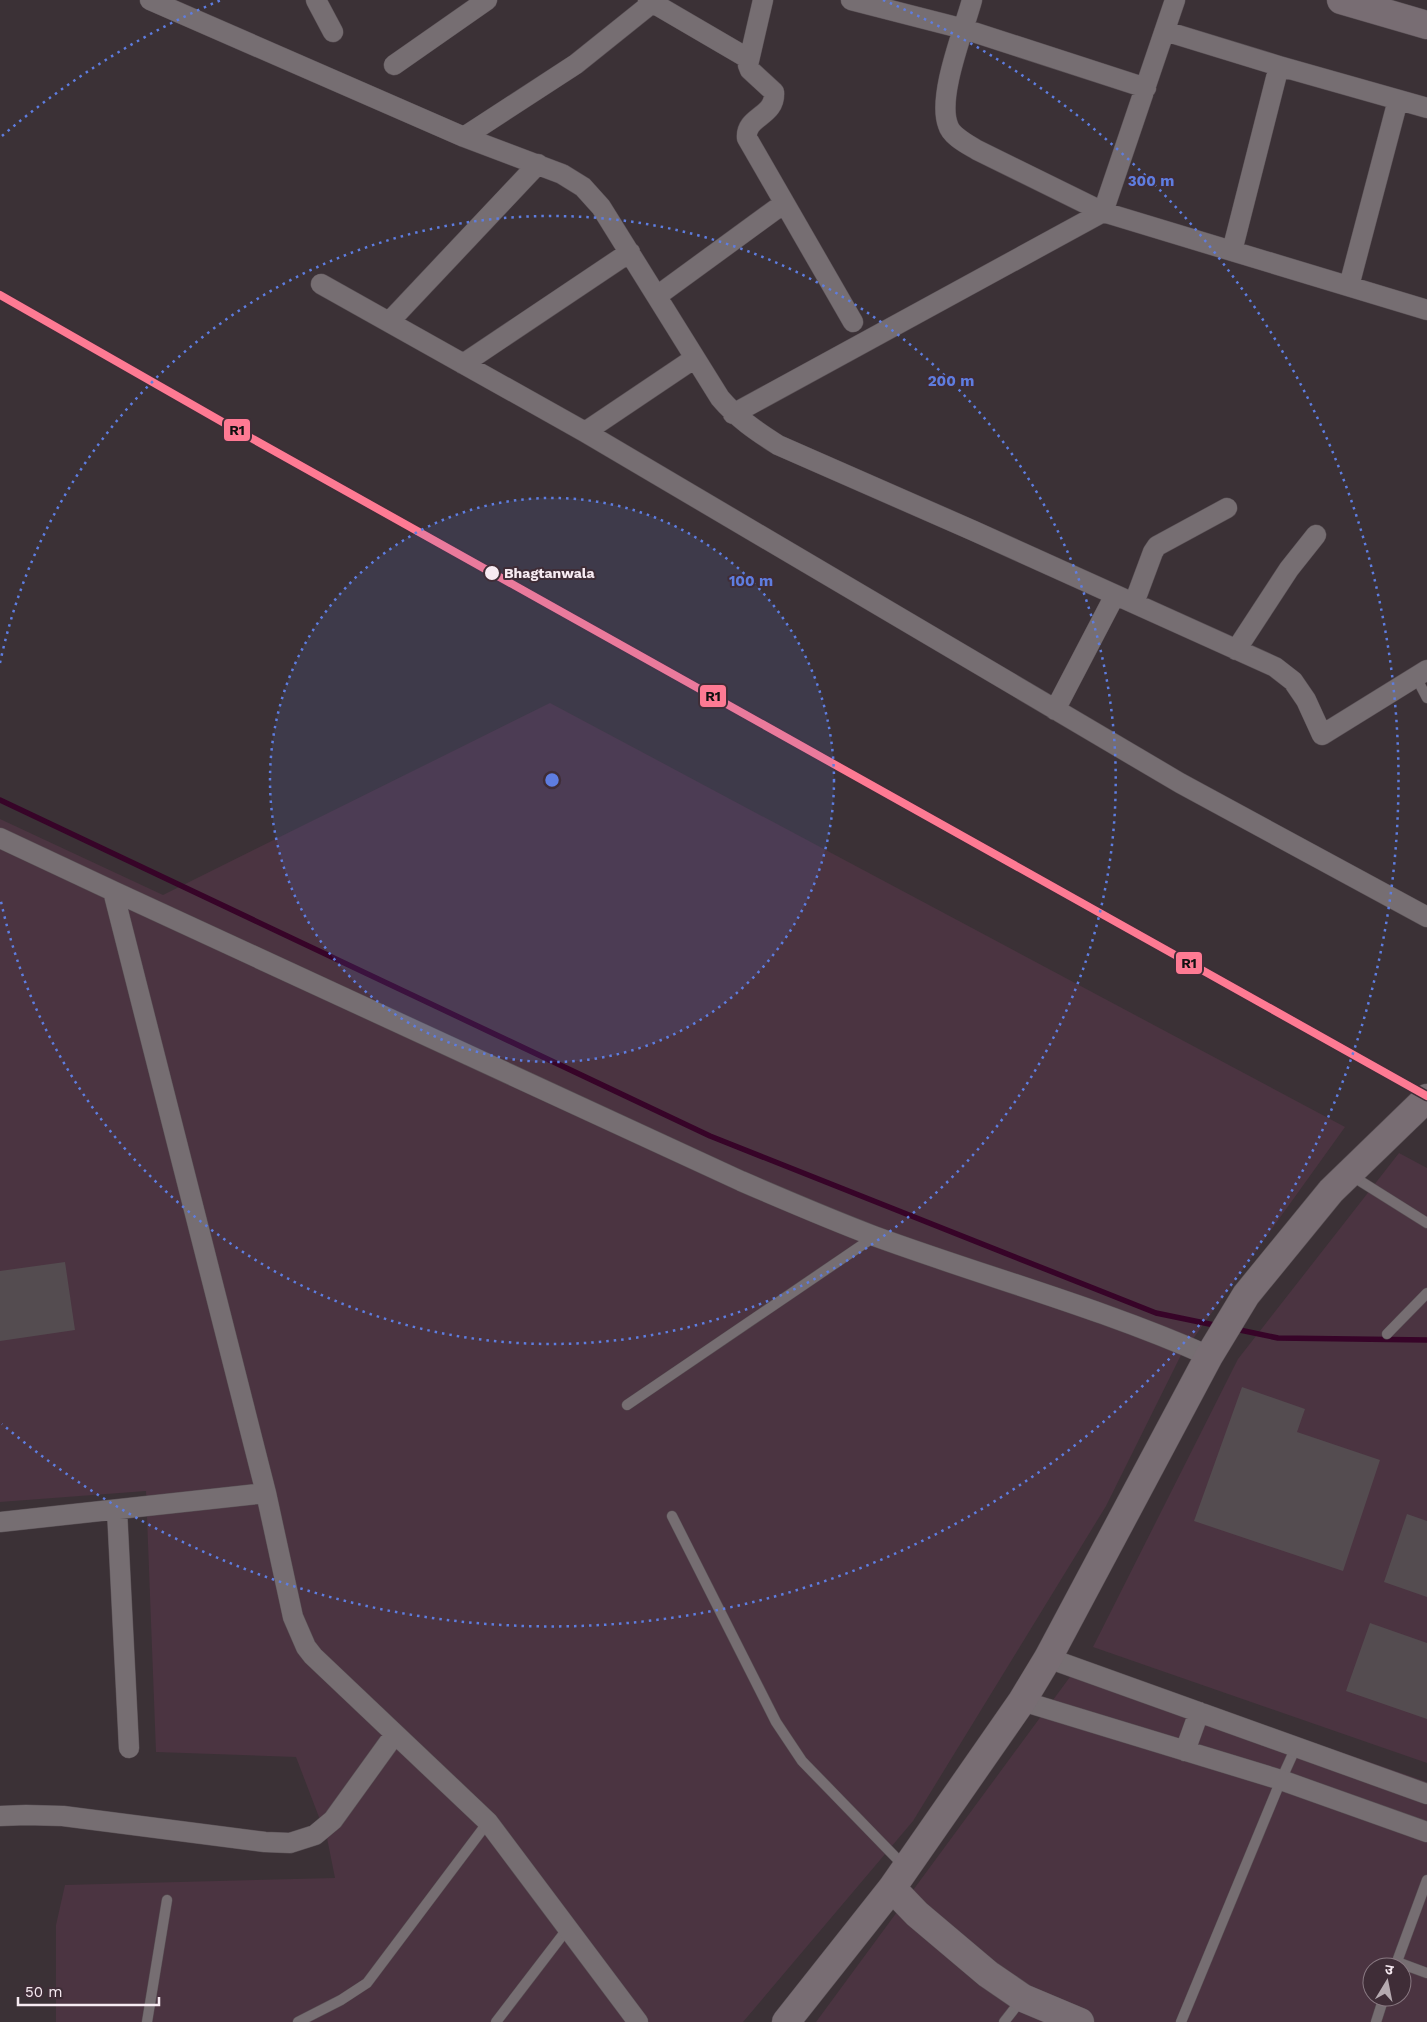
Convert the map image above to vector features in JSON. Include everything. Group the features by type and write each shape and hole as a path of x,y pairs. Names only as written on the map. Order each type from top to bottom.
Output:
{"street":[{"path":"316,0 333,32"},
{"path":"394,65 487,0"},
{"path":"762,0 749,59 750,70 770,87 774,92 774,98 772,107 749,126 746,132 747,138 783,204 853,322"},
{"path":"972,0 947,88 945,109 948,126 960,139 977,150 1103,212 1427,310"},
{"path":"733,414 1103,212 1175,0"},
{"path":"1341,0 1427,25"},
{"path":"464,137 576,64 650,1 749,59"},
{"path":"858,1 964,29 1146,88"},
{"path":"163,2 464,137 562,174 583,187 601,207 720,398 733,414 749,427 778,445 1274,667 1293,681 1306,700 1322,735 1422,674"},
{"path":"1165,31 1427,108"},
{"path":"1232,251 1279,66"},
{"path":"1349,286 1398,100"},
{"path":"389,322 538,164"},
{"path":"657,296 783,204"},
{"path":"463,364 630,252"},
{"path":"321,284 584,432 1180,783 1427,917"},
{"path":"584,432 695,358"},
{"path":"1134,603 1157,546 1227,508"},
{"path":"1236,650 1289,569 1316,535"},
{"path":"1055,710 1115,595"},
{"path":"0,838 800,1207 875,1236 1213,1351"},
{"path":"113,891 266,1493 293,1617 306,1647 313,1656 488,1822 638,2022"},
{"path":"786,2022 899,1878 1022,1701 1048,1658 1213,1351 1246,1295 1331,1191 1427,1098"},
{"path":"0,1522 266,1493"},
{"path":"117,1510 129,1748"},
{"path":"1048,1658 1427,1794"},
{"path":"1022,1701 1281,1780 1427,1832"},
{"path":"1185,1751 1199,1712"},
{"path":"0,1816 63,1816 265,1842 290,1843 315,1835 333,1820 395,1734"},
{"path":"899,1878 917,1914 988,1974 1023,1998 1080,2022"}],"lane":[{"path":"1422,674 1427,698"},
{"path":"1348,1174 1427,1223"},
{"path":"627,1405 875,1236"},
{"path":"1387,1334 1427,1293"},
{"path":"672,1516 776,1722 789,1743 899,1878"},
{"path":"1181,2022 1296,1747"},
{"path":"298,2022 341,2000 367,1983 488,1822"},
{"path":"1399,1957 1427,1880"},
{"path":"147,2022 167,1900"},
{"path":"496,2022 568,1928"},
{"path":"1412,1969 1427,1973"},
{"path":"1004,2022 1023,1998"},
{"path":"1376,2022 1381,2007"}],"shaded area":[{"path":"550,703 1345,1127 1180,1357 1106,1506 913,1821 743,2022 56,2022 56,1925 65,1885 335,1878 327,1838 296,1757 156,1752 146,1491 0,1502 0,819 163,895"},
{"path":"1399,1153 1427,1168 1427,1763 1093,1647 1238,1359"},
{"path":"1081,1662 1427,1782 1427,2022 816,2022"}],"building":[{"path":"65,1262 75,1330 0,1341 0,1271"},
{"path":"1242,1387 1305,1409 1297,1432 1380,1460 1343,1571 1194,1521"},
{"path":"1407,1514 1427,1521 1427,1597 1384,1582"},
{"path":"1370,1623 1427,1643 1427,1719 1346,1691"}],"waterway":[{"path":"0,800 710,1136 1156,1313 1219,1326"},
{"path":"1235,1329 1278,1338 1427,1340"}],"transit line":[{"name":"R1","path":"0,295 226,424 1427,1096"}],"place":[{"name":"Bhagtanwala","path":"492,573"}]}
